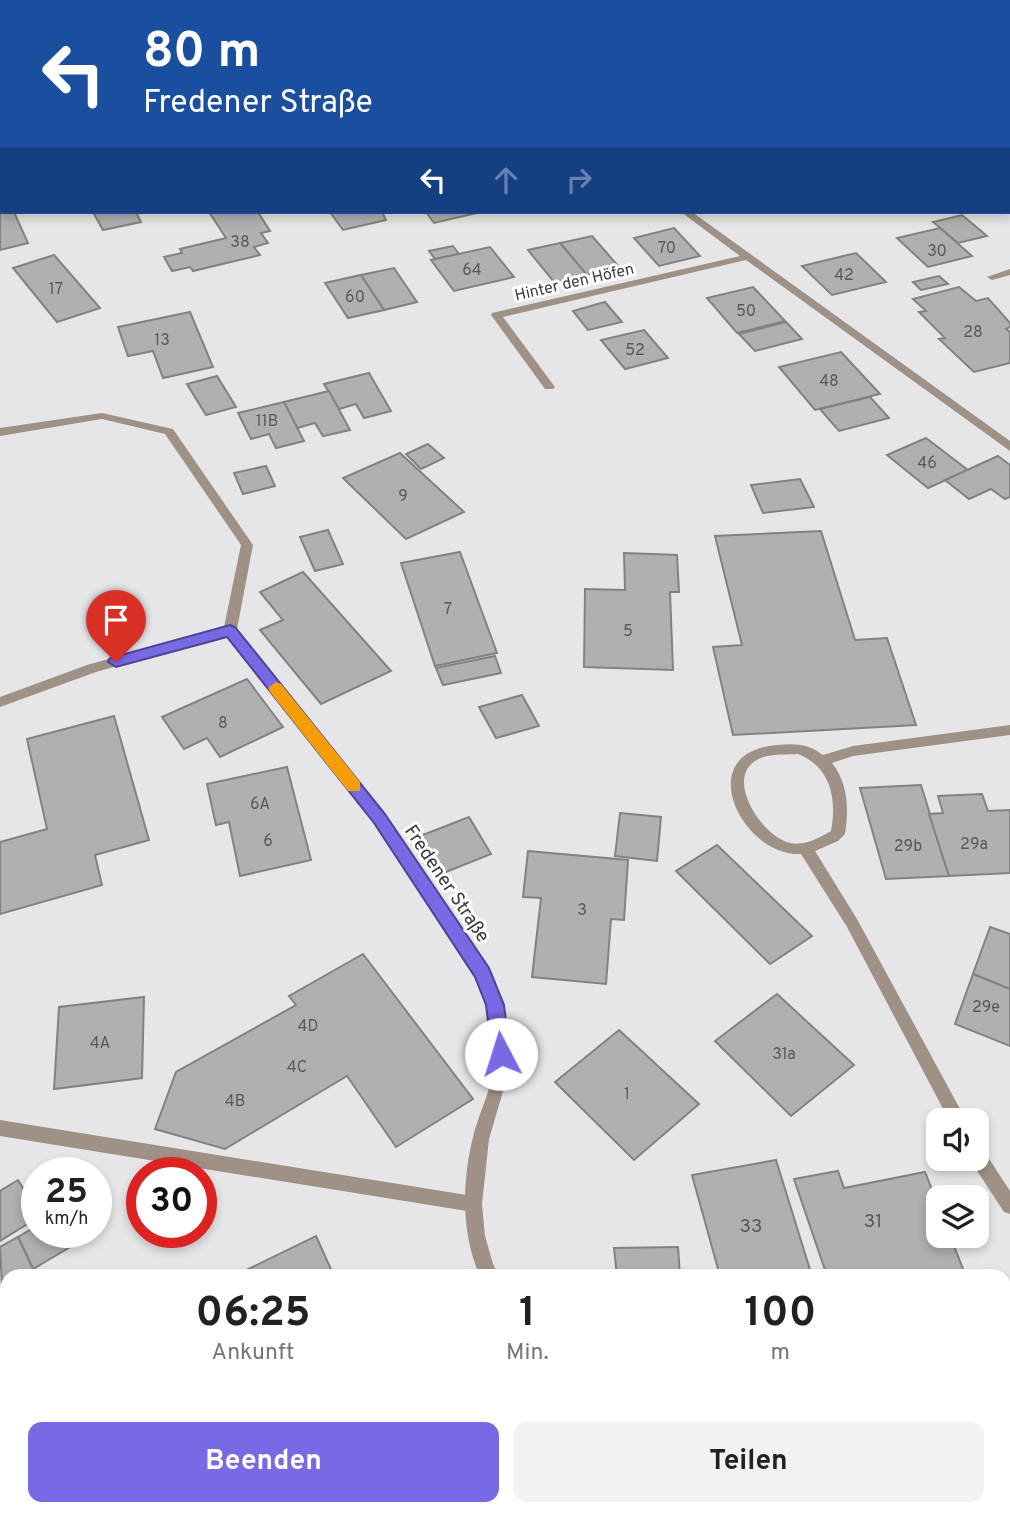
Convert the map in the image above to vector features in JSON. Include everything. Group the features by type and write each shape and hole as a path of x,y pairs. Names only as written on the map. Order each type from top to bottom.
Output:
{"street":[{"path":"689,214 1010,447"},
{"name":"Hinter den Höfen","path":"549,387 496,316 747,257"},
{"path":"992,277 1010,272"},
{"path":"0,432 102,416 169,431 247,545 230,631 93,668 0,702"},
{"name":"Fredener Straße","path":"230,631 380,818 483,974 495,1005 501,1036 501,1070 481,1139 473,1204 476,1236 486,1269"},
{"path":"824,760 853,751 1010,730"},
{"path":"799,749 814,753 824,760 834,775 842,815 838,834 805,848 787,848 755,827 742,806 737,776 744,761 762,752 799,749"},
{"path":"805,848 852,923 952,1108"},
{"path":"0,1128 473,1204"},
{"path":"987,1171 1010,1206"}],"building":[{"path":"0,214 15,214 28,243 0,250"},
{"path":"94,214 137,214 141,222 103,230"},
{"path":"210,214 259,214 270,231 261,233 268,243 254,247 260,255 193,271 190,267 172,271 164,257 182,253 180,249 226,238"},
{"path":"331,214 383,214 386,220 343,230"},
{"path":"427,214 473,214 434,223"},
{"path":"962,215 987,236 958,243 933,222"},
{"path":"674,228 700,256 659,266 634,238"},
{"path":"940,228 972,256 928,267 897,238"},
{"path":"592,236 619,267 587,275 560,243"},
{"path":"560,243 587,275 554,282 528,250"},
{"path":"453,246 459,254 435,259 429,251"},
{"path":"490,247 514,277 454,291 431,260"},
{"path":"856,253 886,282 832,295 802,266"},
{"path":"54,255 100,308 57,322 13,268"},
{"path":"394,268 417,302 384,310 361,275"},
{"path":"361,275 384,310 348,318 325,283"},
{"path":"939,276 948,284 921,290 913,282"},
{"path":"753,287 785,321 737,333 707,298"},
{"path":"959,287 976,301 988,298 1010,323 1010,327 1006,329 1010,332 1010,363 974,372 939,339 945,338 919,312 926,311 913,299"},
{"path":"605,302 622,322 588,330 573,311"},
{"path":"190,312 213,367 163,378 153,351 128,356 118,327"},
{"path":"786,322 802,339 755,351 739,334"},
{"path":"644,330 668,358 625,369 601,340"},
{"path":"841,352 880,394 815,410 779,367"},
{"path":"369,373 391,411 364,418 356,404 339,409 324,384"},
{"path":"217,376 236,407 206,415 187,384"},
{"path":"329,391 350,430 323,436 315,423 297,428 284,402"},
{"path":"870,397 889,418 839,431 820,409"},
{"path":"284,402 304,441 276,448 269,434 251,439 238,413"},
{"path":"926,438 968,470 928,488 887,455"},
{"path":"428,444 444,458 421,469 406,454"},
{"path":"400,453 464,512 406,539 343,478"},
{"path":"998,456 1010,465 1010,497 1005,499 991,489 969,499 945,480"},
{"path":"266,466 275,486 243,494 234,473"},
{"path":"800,479 814,507 763,513 751,485"},
{"path":"328,530 343,564 315,571 300,537"},
{"path":"821,531 855,640 887,638 916,725 733,735 713,647 742,645 715,536"},
{"path":"460,552 497,653 435,666 401,563"},
{"path":"624,553 677,555 679,592 670,592 673,670 584,667 585,589 625,590"},
{"path":"303,572 391,671 321,704 260,630 283,620 260,592"},
{"path":"495,656 501,673 443,685 436,668"},
{"path":"247,679 283,727 220,757 207,738 184,749 162,717"},
{"path":"522,695 539,726 496,738 479,707"},
{"path":"114,716 149,840 95,855 102,885 0,914 0,842 47,829 27,739"},
{"path":"287,767 311,860 240,876 229,822 216,825 207,784"},
{"path":"921,785 949,876 886,879 860,788"},
{"path":"982,794 988,811 1010,810 1010,873 949,876 929,814 943,813 938,796"},
{"path":"620,813 661,817 657,861 615,856"},
{"path":"469,817 491,854 441,874 420,836"},
{"path":"717,845 812,936 770,964 676,871"},
{"path":"528,851 628,860 624,920 611,919 606,984 532,977 541,898 523,897"},
{"path":"990,927 1010,934 1010,989 973,974"},
{"path":"363,954 473,1099 396,1147 347,1076 225,1149 155,1129 176,1072 296,1005 289,996"},
{"path":"973,974 1010,989 1010,1046 955,1024"},
{"path":"777,994 854,1065 791,1116 715,1041"},
{"path":"144,997 142,1078 54,1089 59,1007"},
{"path":"619,1030 699,1104 634,1160 555,1082"},
{"path":"776,1160 810,1269 718,1269 692,1175"},
{"path":"838,1171 844,1188 925,1172 930,1185 926,1185 926,1248 955,1248 963,1269 825,1269 794,1179"},
{"path":"18,1180 21,1185 21,1228 0,1241 0,1191"},
{"path":"316,1236 331,1269 248,1269"},
{"path":"18,1237 33,1269 1,1269 0,1247"},
{"path":"678,1247 680,1269 616,1269 614,1248"},
{"path":"23,1248 69,1248 33,1269"}],"slow traffic":[{"path":"276,688 354,786"}],"route":[{"path":"116,662 230,631 380,818 483,974 495,1005 501,1036 501,1054"}]}
